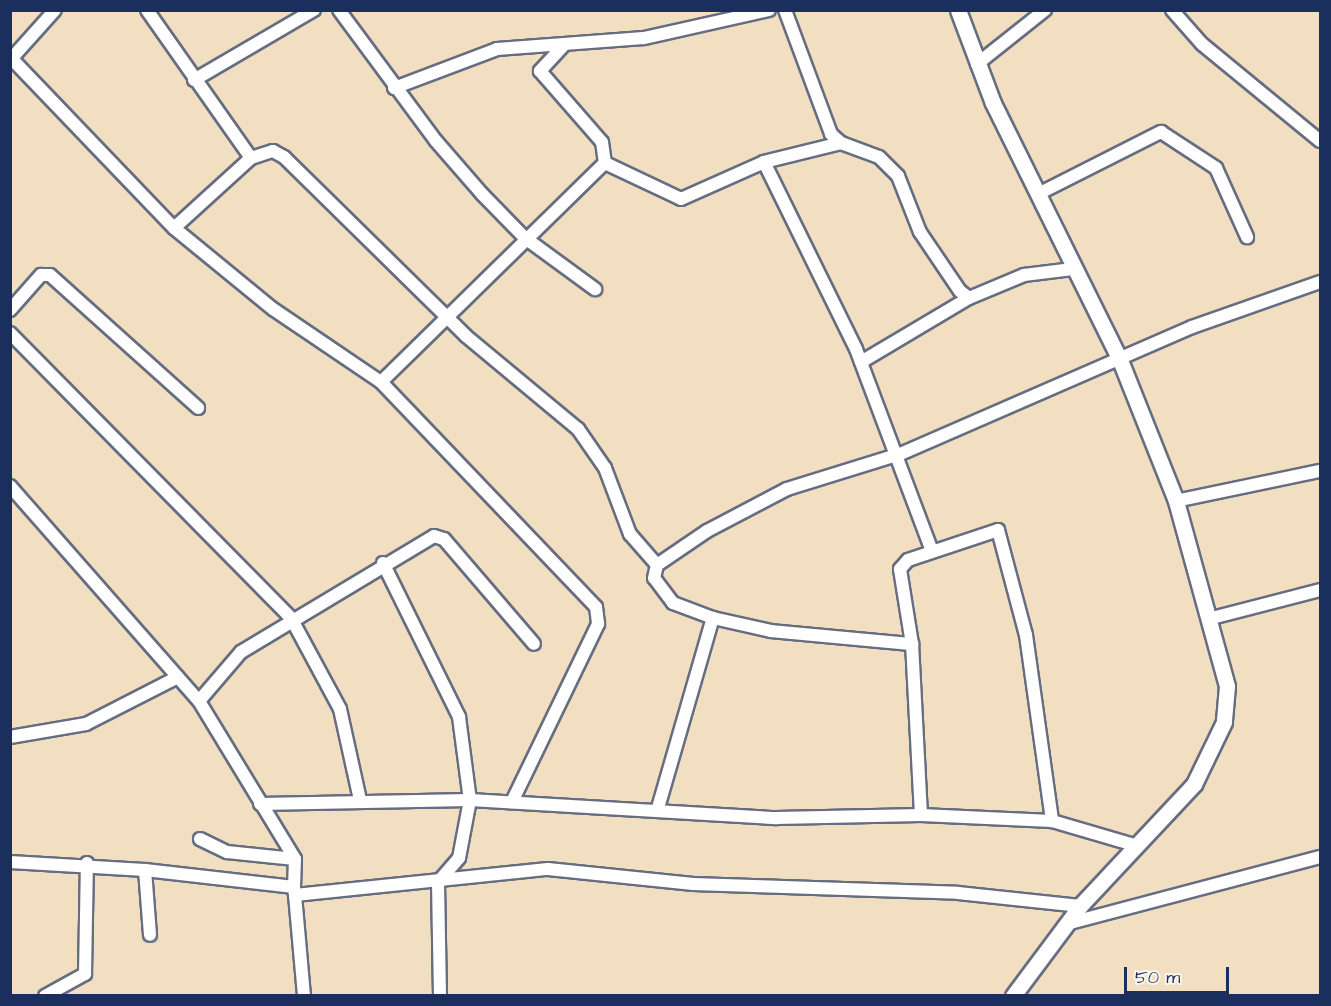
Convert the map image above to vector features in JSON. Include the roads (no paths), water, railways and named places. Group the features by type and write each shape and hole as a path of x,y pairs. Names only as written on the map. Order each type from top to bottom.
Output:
{"street":[{"path":"55,10 11,57 174,228 273,309 381,382 599,616 512,802"},
{"path":"147,10 251,158"},
{"path":"194,80 314,10"},
{"path":"339,10 394,88 525,238 595,289"},
{"path":"394,88 497,49 644,39 769,10"},
{"path":"785,10 831,134 841,143 879,157 898,176 920,232 949,278 969,298"},
{"path":"958,10 977,64 1040,193 1073,269 1120,360 1176,501 1227,686 1224,722 1194,784 1134,845 1080,906 1070,923 1013,996"},
{"path":"977,64 1046,10"},
{"path":"1172,10 1202,44 1320,141"},
{"path":"565,44 540,71 602,142 605,163"},
{"path":"1040,193 1161,132 1216,168 1247,237"},
{"path":"605,163 681,199 764,162 841,143"},
{"path":"174,228 251,158 273,151 284,157 447,316 584,437 605,468 630,534 657,565"},
{"path":"764,162 861,362 900,454 932,550"},
{"path":"381,382 525,238 605,163"},
{"path":"861,362 969,298 1024,275 1073,269"},
{"path":"10,310 41,275 50,275 198,408"},
{"path":"912,644 771,631 713,618 685,609 662,593 654,579 657,565 788,489 900,454 1192,327 1320,282"},
{"path":"10,333 291,618 340,709 360,800"},
{"path":"1176,501 1320,471"},
{"path":"10,486 199,701 295,859 294,891 304,996"},
{"path":"921,815 912,644 900,569 908,560 932,550 994,530 1002,532 1026,635 1052,821"},
{"path":"199,701 241,652 291,618 383,563 434,536 444,539 534,644"},
{"path":"383,563 459,717 470,800 459,858 438,882 441,996"},
{"path":"1208,619 1320,590"},
{"path":"658,808 713,618"},
{"path":"10,737 86,724 178,677"},
{"path":"260,804 360,800 470,800 658,808 776,818 921,815 1052,821 1134,845"},
{"path":"200,839 227,852 295,859"},
{"path":"1070,923 1320,857"},
{"path":"10,862 87,863 294,891 438,882 487,872 548,868 693,884 958,893 1080,906"},
{"path":"45,996 84,974 87,863"},
{"path":"145,870 150,934"}]}
